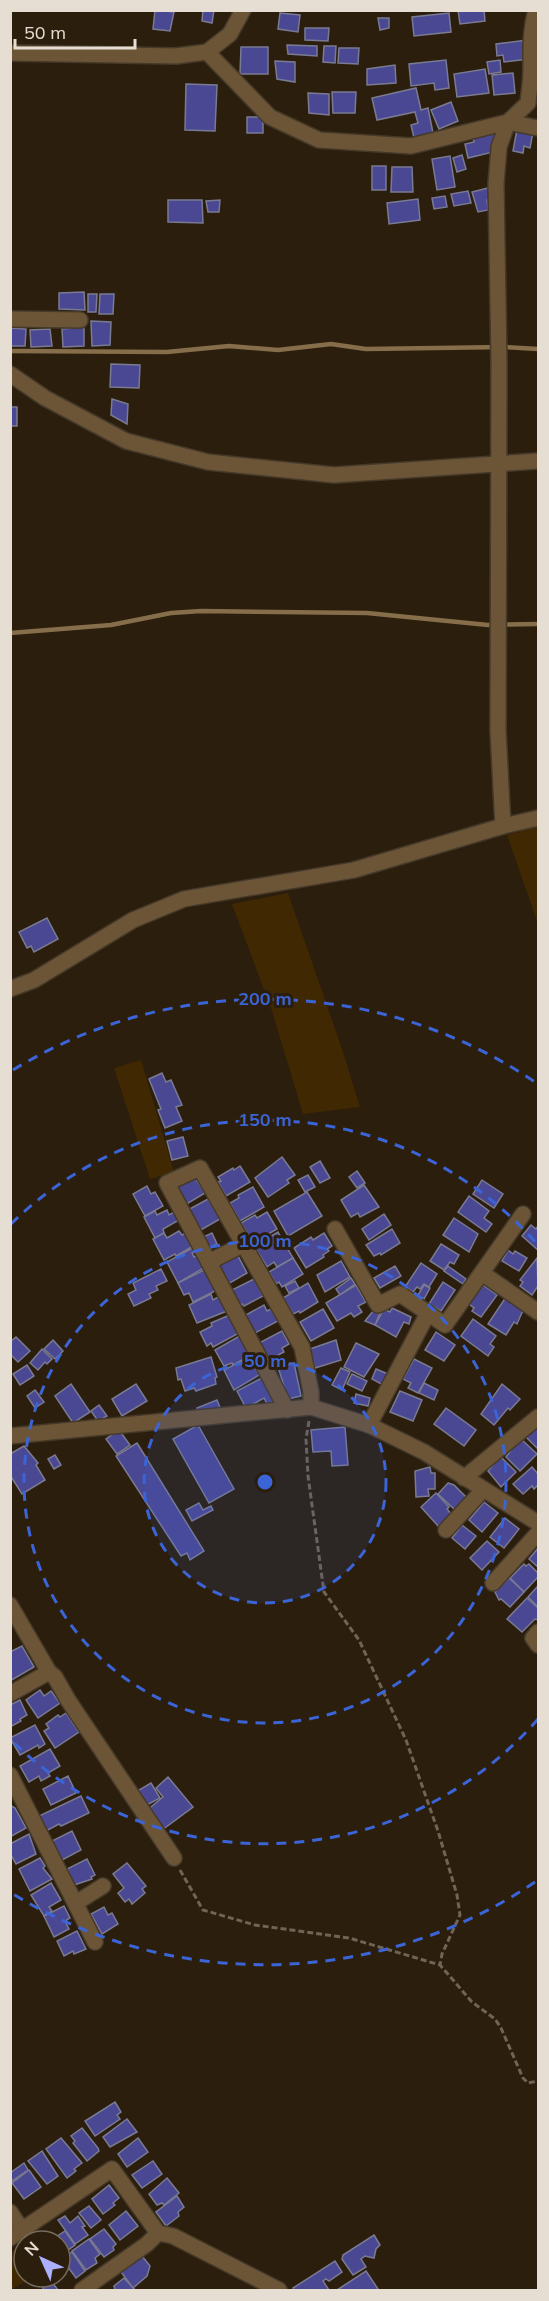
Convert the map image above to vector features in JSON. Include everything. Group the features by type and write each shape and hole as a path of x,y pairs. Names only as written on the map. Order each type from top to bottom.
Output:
{"street":[{"path":"10,53 176,56 207,52 230,34 243,10"},
{"path":"503,826 498,731 499,338 496,184 499,147 508,122 528,103 530,48 536,10"},
{"path":"207,52 270,117 319,140 411,146 508,122 538,128"},
{"path":"10,319 80,320"},
{"path":"10,374 45,398 126,441 208,462 334,475 538,461"},
{"path":"10,989 34,980 133,920 184,899 354,870 503,826 538,818"},
{"path":"287,1410 167,1183 200,1168 302,1347 311,1392 311,1407"},
{"path":"335,1229 378,1305 400,1294 445,1325 523,1214"},
{"path":"209,1262 244,1244"},
{"path":"482,1273 538,1312"},
{"path":"369,1425 428,1313"},
{"path":"10,1436 311,1407 369,1425 424,1452 538,1523"},
{"path":"464,1478 538,1417"},
{"path":"446,1530 483,1490"},
{"path":"493,1583 538,1533"},
{"path":"10,1605 49,1672 55,1677 174,1858"},
{"path":"538,1632 533,1638 538,1645"},
{"path":"10,1694 49,1672"},
{"path":"10,1774 95,1942"},
{"path":"75,1903 103,1886"},
{"path":"23,2229 112,2169 158,2233 172,2236 279,2290"},
{"path":"10,2212 15,2229"},
{"path":"82,2290 147,2244 158,2233"}],"path":[{"path":"311,1407 306,1439 308,1476 324,1592 359,1640 406,1740 442,1842 457,1895 460,1915 442,1954 440,1965"},
{"path":"174,1858 203,1910 255,1924 349,1938 440,1965 472,2002 495,2019 523,2078 528,2082 538,2081"}],"green space":[{"path":"538,826 538,924 507,835"},
{"path":"288,893 360,1107 303,1114 272,1011 232,904"},
{"path":"141,1060 174,1172 150,1179 114,1068"},
{"path":"11,2252 13,2289 11,2290"}],"building":[{"path":"155,10 174,12 170,31 153,29"},
{"path":"203,10 214,10 212,23 202,21"},
{"path":"458,10 484,10 485,21 460,24"},
{"path":"280,13 300,15 298,32 278,29"},
{"path":"449,13 451,32 414,36 412,17"},
{"path":"378,18 389,18 389,28 380,30"},
{"path":"305,28 329,28 328,41 305,40"},
{"path":"527,40 529,59 504,62 503,55 497,56 496,44"},
{"path":"287,45 317,46 317,56 288,54"},
{"path":"324,46 336,46 335,63 323,62"},
{"path":"241,47 268,47 268,74 240,74"},
{"path":"339,48 359,48 358,64 338,63"},
{"path":"446,60 449,88 435,90 434,83 411,86 409,64"},
{"path":"500,60 501,72 489,74 487,62"},
{"path":"275,61 295,62 295,82 277,79"},
{"path":"395,65 396,83 367,85 367,69"},
{"path":"485,69 489,93 457,97 454,74"},
{"path":"513,73 515,93 494,95 492,75"},
{"path":"186,84 217,85 215,131 185,130"},
{"path":"416,88 421,110 428,108 434,138 415,142 411,125 418,123 415,112 377,120 372,98"},
{"path":"332,92 356,92 355,113 333,113"},
{"path":"308,93 329,94 329,115 309,113"},
{"path":"451,102 458,121 439,129 431,110"},
{"path":"247,117 263,117 263,133 247,133"},
{"path":"499,127 500,136 494,137 497,151 468,158 465,144 474,142 472,133"},
{"path":"517,129 533,132 530,148 524,146 523,153 513,151"},
{"path":"462,155 466,169 457,172 453,158"},
{"path":"450,156 455,187 437,190 432,159"},
{"path":"372,166 386,166 386,190 372,190"},
{"path":"392,167 412,167 413,192 391,192"},
{"path":"488,188 491,199 487,200 488,210 478,212 472,192"},
{"path":"468,191 471,203 454,206 451,194"},
{"path":"445,196 447,207 434,209 432,198"},
{"path":"418,199 420,220 389,224 387,203"},
{"path":"168,200 202,200 203,223 168,222"},
{"path":"220,200 219,212 208,212 206,201"},
{"path":"84,292 85,310 59,309 59,293"},
{"path":"88,294 97,294 96,312 88,312"},
{"path":"100,294 114,294 113,314 99,314"},
{"path":"91,321 111,322 110,345 92,346"},
{"path":"84,327 84,346 63,347 62,329"},
{"path":"10,328 26,329 25,346 10,346"},
{"path":"50,329 52,346 31,347 30,330"},
{"path":"111,364 140,365 139,388 110,387"},
{"path":"112,399 128,404 127,424 111,415"},
{"path":"10,407 17,407 17,426 10,426"},
{"path":"47,918 58,939 34,952 31,946 27,948 19,932"},
{"path":"162,1073 166,1082 171,1080 182,1105 176,1107 182,1121 165,1128 158,1110 161,1109 149,1079"},
{"path":"183,1137 188,1156 172,1160 167,1141"},
{"path":"282,1157 295,1175 287,1180 289,1183 268,1197 255,1178"},
{"path":"320,1161 330,1178 320,1183 310,1167"},
{"path":"240,1166 250,1182 226,1196 218,1182 221,1181 218,1177"},
{"path":"357,1171 365,1183 357,1188 349,1177"},
{"path":"308,1175 315,1187 305,1192 298,1180"},
{"path":"194,1176 205,1193 185,1205 174,1186"},
{"path":"482,1180 503,1194 494,1208 473,1194"},
{"path":"364,1185 379,1207 360,1217 358,1213 351,1217 341,1200"},
{"path":"147,1186 151,1194 155,1192 163,1206 145,1216 133,1194"},
{"path":"253,1187 264,1207 240,1221 230,1203 239,1198 238,1195"},
{"path":"307,1192 322,1216 288,1236 274,1211"},
{"path":"469,1196 489,1211 484,1218 492,1224 486,1232 458,1212"},
{"path":"208,1199 220,1219 199,1231 186,1211"},
{"path":"167,1210 169,1215 174,1212 179,1220 163,1229 164,1233 155,1238 144,1217 155,1211 157,1215"},
{"path":"267,1212 277,1229 253,1243 241,1223 255,1215 257,1218"},
{"path":"384,1214 391,1225 369,1240 362,1229"},
{"path":"454,1218 478,1234 469,1252 443,1235"},
{"path":"531,1225 536,1229 538,1226 538,1250 522,1236"},
{"path":"392,1229 400,1243 381,1255 380,1253 374,1256 366,1245"},
{"path":"179,1231 182,1235 188,1232 195,1245 164,1260 153,1239 164,1233 167,1238"},
{"path":"278,1232 293,1258 277,1267 274,1262 267,1267 254,1246"},
{"path":"212,1233 217,1244 206,1249 201,1238"},
{"path":"324,1233 332,1246 327,1249 329,1251 323,1255 324,1257 306,1268 294,1248 311,1237 313,1240"},
{"path":"441,1244 459,1255 454,1264 450,1262 444,1270 430,1261"},
{"path":"196,1246 198,1250 192,1253 194,1257 199,1254 207,1266 178,1283 167,1262"},
{"path":"508,1250 527,1258 519,1271 502,1261"},
{"path":"237,1254 247,1273 228,1284 217,1264"},
{"path":"293,1258 303,1274 282,1287 279,1282 276,1284 269,1272"},
{"path":"537,1258 538,1286 532,1295 520,1286 523,1282 520,1280"},
{"path":"341,1261 350,1277 325,1292 317,1275"},
{"path":"421,1263 437,1274 429,1287 424,1284 413,1292 405,1287"},
{"path":"395,1266 401,1276 380,1288 374,1278"},
{"path":"448,1266 466,1279 463,1284 444,1271"},
{"path":"161,1269 167,1281 156,1286 158,1290 149,1294 151,1298 134,1306 128,1294 136,1290 133,1283"},
{"path":"206,1269 219,1289 193,1302 189,1293 184,1295 178,1283"},
{"path":"351,1278 355,1284 340,1295 336,1289"},
{"path":"254,1279 263,1296 244,1306 242,1304 238,1306 230,1291"},
{"path":"295,1281 299,1288 289,1293 285,1286"},
{"path":"443,1282 455,1290 441,1311 429,1304"},
{"path":"308,1283 318,1302 300,1313 299,1311 293,1314 283,1298"},
{"path":"356,1285 366,1302 358,1306 362,1312 354,1317 351,1313 337,1321 326,1303"},
{"path":"424,1285 430,1288 424,1299 418,1295"},
{"path":"483,1285 497,1295 481,1317 472,1311 474,1308 469,1304"},
{"path":"211,1294 213,1300 220,1296 227,1311 197,1323 189,1305"},
{"path":"506,1297 524,1308 517,1324 514,1322 506,1335 488,1324"},
{"path":"264,1305 267,1311 271,1309 278,1321 253,1334 244,1316"},
{"path":"392,1308 411,1317 409,1324 404,1322 396,1337 375,1325 384,1309 390,1312"},
{"path":"323,1309 334,1328 311,1341 300,1322"},
{"path":"374,1310 380,1313 375,1325 365,1321"},
{"path":"232,1314 241,1332 213,1347 211,1343 207,1346 200,1332 212,1326 211,1323"},
{"path":"473,1319 496,1336 490,1344 494,1347 488,1356 461,1336"},
{"path":"282,1331 289,1344 282,1348 284,1352 269,1360 259,1343"},
{"path":"436,1332 455,1345 444,1361 425,1350"},
{"path":"243,1334 250,1356 233,1365 232,1363 224,1366 215,1350"},
{"path":"16,1337 30,1351 18,1362 10,1354 10,1342"},
{"path":"53,1340 63,1351 55,1359 44,1349"},
{"path":"336,1340 341,1360 315,1368 310,1349"},
{"path":"356,1343 379,1354 364,1377 344,1367"},
{"path":"42,1349 52,1359 47,1364 45,1362 38,1370 30,1363"},
{"path":"211,1357 217,1377 215,1378 216,1384 196,1391 194,1388 185,1391 181,1379 178,1380 176,1368"},
{"path":"245,1359 248,1365 253,1364 259,1375 234,1390 224,1370"},
{"path":"414,1359 432,1368 418,1393 408,1388 411,1383 403,1379"},
{"path":"294,1363 301,1396 288,1399 278,1367"},
{"path":"27,1365 34,1376 20,1385 13,1374"},
{"path":"341,1368 350,1372 342,1390 332,1385"},
{"path":"376,1369 388,1374 383,1385 372,1379"},
{"path":"352,1374 367,1381 362,1391 347,1384"},
{"path":"266,1376 278,1400 267,1404 264,1398 246,1408 237,1391"},
{"path":"424,1383 438,1390 434,1400 419,1393"},
{"path":"71,1384 90,1412 73,1423 55,1396"},
{"path":"136,1384 147,1401 122,1416 112,1399"},
{"path":"502,1384 520,1399 510,1410 508,1408 494,1425 481,1414"},
{"path":"35,1390 44,1402 35,1408 27,1396"},
{"path":"400,1391 422,1400 413,1421 390,1412"},
{"path":"356,1394 370,1398 368,1406 354,1403"},
{"path":"217,1400 221,1410 198,1414 197,1408"},
{"path":"99,1405 107,1416 98,1421 91,1411"},
{"path":"446,1408 476,1430 464,1446 434,1424"},
{"path":"538,1424 538,1449 526,1437"},
{"path":"198,1425 234,1489 209,1503 173,1439"},
{"path":"345,1427 348,1465 332,1466 331,1451 313,1452 311,1430"},
{"path":"119,1430 130,1445 117,1454 106,1439"},
{"path":"520,1438 537,1454 520,1471 506,1457"},
{"path":"137,1443 204,1551 190,1560 187,1553 181,1556 116,1456"},
{"path":"24,1446 38,1463 36,1465 45,1480 22,1494 10,1475 10,1454"},
{"path":"55,1455 61,1465 54,1469 48,1459"},
{"path":"500,1456 516,1472 501,1487 488,1471"},
{"path":"430,1467 431,1473 435,1473 435,1489 428,1489 429,1496 416,1497 415,1471"},
{"path":"532,1467 538,1474 538,1485 534,1489 532,1486 523,1494 513,1484"},
{"path":"448,1483 454,1485 467,1498 455,1510 438,1494"},
{"path":"436,1493 449,1507 447,1509 452,1515 439,1527 421,1507"},
{"path":"484,1502 498,1513 482,1532 469,1520"},
{"path":"199,1503 203,1510 211,1506 213,1510 192,1521 186,1510"},
{"path":"505,1518 519,1529 504,1548 490,1537"},
{"path":"462,1525 476,1536 465,1549 452,1538"},
{"path":"487,1541 499,1552 482,1570 470,1558"},
{"path":"538,1548 538,1567 529,1559"},
{"path":"524,1564 526,1566 529,1564 538,1573 538,1577 524,1592 510,1578"},
{"path":"509,1578 524,1592 510,1607 501,1599 499,1600 495,1592"},
{"path":"538,1586 538,1607 528,1597"},
{"path":"527,1598 538,1608 538,1620 535,1619 522,1632 507,1619"},
{"path":"22,1646 34,1667 10,1681 10,1652"},
{"path":"40,1690 44,1696 51,1691 60,1703 38,1718 26,1700"},
{"path":"20,1700 27,1715 10,1727 10,1705"},
{"path":"66,1713 79,1732 55,1748 44,1731 49,1728 46,1724 58,1715 60,1717"},
{"path":"35,1725 45,1744 39,1748 38,1745 20,1755 10,1738"},
{"path":"50,1749 60,1766 48,1773 50,1776 41,1781 39,1776 29,1782 20,1766"},
{"path":"68,1776 76,1793 51,1805 43,1789"},
{"path":"168,1777 193,1807 162,1830 146,1811 163,1797 156,1788"},
{"path":"151,1783 160,1798 143,1807 134,1793"},
{"path":"81,1796 89,1813 46,1831 39,1816"},
{"path":"10,1805 15,1808 26,1828 10,1837"},
{"path":"72,1831 81,1850 62,1860 52,1841"},
{"path":"29,1834 36,1854 16,1864 10,1853 10,1844"},
{"path":"40,1858 45,1866 43,1868 52,1879 30,1891 19,1869"},
{"path":"87,1859 95,1875 91,1877 92,1879 74,1885 67,1869"},
{"path":"127,1863 146,1886 142,1889 145,1893 132,1904 129,1899 125,1902 118,1893 124,1888 113,1874"},
{"path":"51,1883 61,1900 49,1907 52,1911 44,1916 31,1895"},
{"path":"64,1906 70,1918 65,1921 69,1929 54,1937 44,1916"},
{"path":"104,1907 108,1915 112,1913 118,1924 102,1934 91,1914"},
{"path":"77,1931 86,1949 74,1954 73,1951 64,1956 57,1941"},
{"path":"115,2102 121,2112 117,2115 120,2119 95,2136 85,2121"},
{"path":"127,2119 137,2132 110,2147 103,2137"},
{"path":"82,2128 99,2151 87,2161 73,2143 75,2141 71,2136"},
{"path":"61,2138 82,2163 67,2178 46,2149"},
{"path":"138,2138 148,2152 127,2167 118,2154"},
{"path":"42,2151 58,2176 47,2184 28,2161"},
{"path":"153,2161 162,2174 142,2188 132,2175"},
{"path":"24,2163 28,2170 12,2181 10,2173"},
{"path":"29,2170 41,2187 24,2199 12,2183"},
{"path":"167,2178 179,2193 164,2205 162,2203 157,2205 149,2194"},
{"path":"109,2185 119,2198 113,2203 115,2205 103,2214 92,2199"},
{"path":"177,2196 184,2207 178,2212 179,2216 166,2226 156,2212"},
{"path":"89,2206 101,2220 91,2228 79,2213"},
{"path":"126,2211 138,2226 120,2240 109,2225"},
{"path":"65,2216 70,2223 78,2216 88,2235 75,2244 72,2240 72,2229 64,2229 58,2220"},
{"path":"104,2229 116,2244 113,2247 114,2250 104,2257 90,2239"},
{"path":"374,2235 380,2245 376,2249 374,2258 365,2256 361,2259 366,2267 353,2275 342,2259 343,2255"},
{"path":"89,2239 100,2254 95,2258 97,2263 86,2270 72,2251"},
{"path":"72,2252 85,2271 76,2278 72,2273"},
{"path":"142,2256 150,2266 147,2276 133,2288 121,2272"},
{"path":"335,2261 342,2272 329,2281 326,2279 323,2281 329,2290 294,2290 293,2288"},
{"path":"366,2271 378,2289 337,2290"},
{"path":"124,2278 135,2290 115,2290 114,2286"}],"waterway":[{"path":"10,351 167,352 229,346 278,350 331,344 366,349 505,347 538,349"},
{"path":"10,633 111,625 171,613 201,611 367,613 488,625 538,624"}]}
